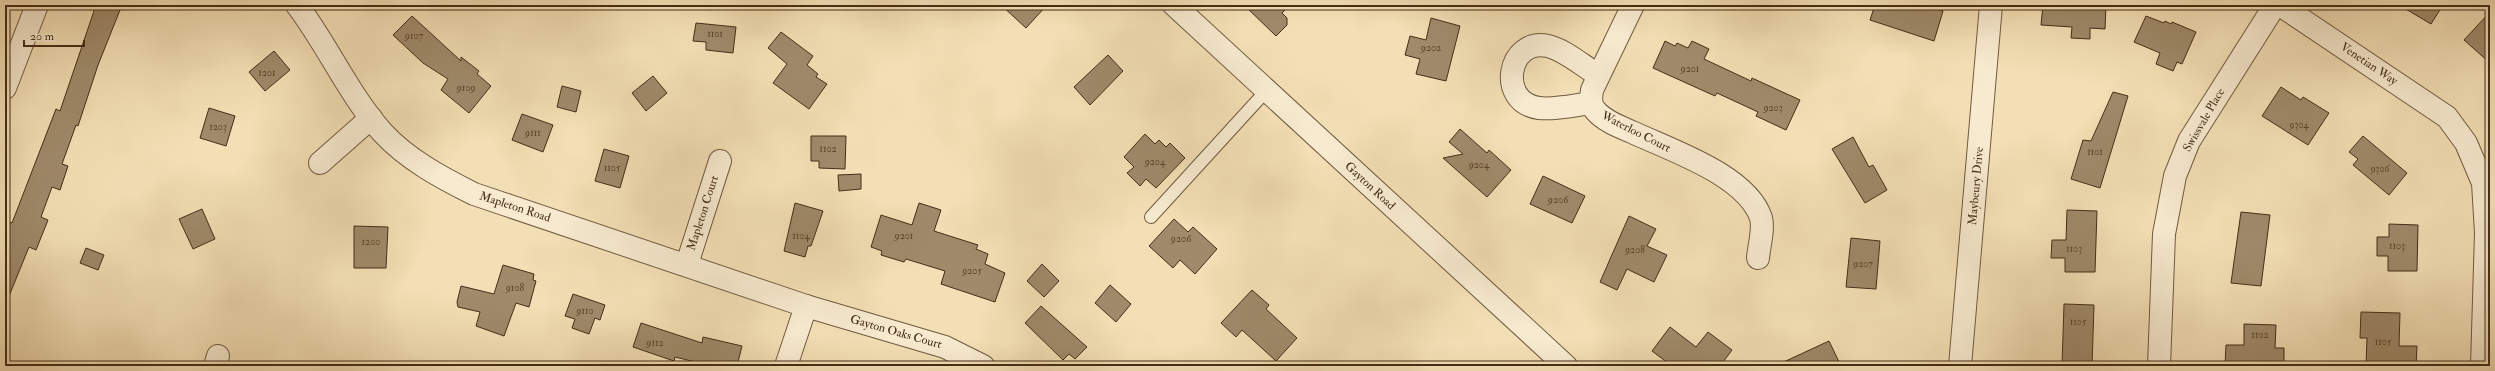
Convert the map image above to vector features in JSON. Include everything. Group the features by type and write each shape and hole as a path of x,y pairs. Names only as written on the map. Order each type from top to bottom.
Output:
{"street":[{"path":"5,88 37,5"},
{"name":"Mapleton Road","path":"297,5 371,118 384,134 409,156 446,180 474,194 687,264 806,306"},
{"name":"Gayton Road","path":"1174,5 1566,366"},
{"path":"1591,103 1592,90 1598,75 1633,5"},
{"name":"Maybeury Drive","path":"1960,366 1991,5"},
{"name":"Swissvale Place","path":"2159,366 2164,234 2175,176 2189,141 2275,5"},
{"name":"Venetian Way","path":"2280,5 2447,117 2474,158 2483,183 2486,233 2482,366"},
{"name":"Waterloo Court","path":"1598,75 1555,48 1547,46 1530,47 1523,52 1511,71 1512,85 1516,94 1526,104 1540,108 1591,103 1599,114 1615,124 1706,167 1742,189 1751,198 1761,220 1758,258"},
{"path":"320,163 371,118"},
{"name":"Mapleton Court","path":"687,264 720,161"},
{"path":"786,366 806,306"},
{"name":"Gayton Oaks Court","path":"806,306 945,347 983,366"}],"lane":[{"path":"1151,217 1267,90"}],"building":[{"path":"96,5 122,5 98,65 78,126 76,125 62,164 68,166 60,190 52,187 41,217 48,220 36,250 29,247 5,306 5,229 8,221 12,223 56,109 60,111"},
{"path":"1001,5 1047,5 1026,28"},
{"path":"1244,5 1290,5 1282,13 1287,18 1287,25 1276,36"},
{"path":"1875,5 1924,5 1943,11 1934,41 1870,20"},
{"path":"2043,5 2106,5 2105,29 2090,28 2090,39 2071,38 2072,27 2041,25"},
{"path":"2399,5 2443,5 2431,24"},
{"path":"2490,12 2490,63 2464,40"},
{"path":"412,16 461,61 461,57 479,71 477,74 491,86 469,113 441,90 448,79 423,63 393,35"},
{"path":"2146,16 2164,23 2165,21 2171,24 2172,22 2196,32 2182,64 2177,62 2173,71 2156,64 2160,53 2134,42"},
{"path":"1431,18 1460,26 1446,81 1416,74 1420,59 1405,55 1410,36 1426,40"},
{"path":"696,23 736,27 733,53 706,50 706,42 693,41"},
{"path":"781,32 813,56 807,65 818,74 816,77 827,84 809,109 773,83 787,64 768,48"},
{"path":"1665,41 1675,46 1677,43 1688,48 1692,41 1709,49 1704,59 1751,81 1752,78 1800,100 1786,130 1756,116 1758,112 1717,93 1715,96 1653,68"},
{"path":"274,51 290,70 265,91 249,72"},
{"path":"1108,55 1123,71 1090,105 1074,87"},
{"path":"653,76 667,93 646,111 632,93"},
{"path":"562,86 581,91 576,112 557,107"},
{"path":"2281,87 2301,100 2303,97 2329,113 2308,145 2262,116"},
{"path":"2113,92 2128,96 2100,188 2071,179 2083,140 2091,141"},
{"path":"209,108 235,116 226,146 200,138"},
{"path":"522,114 553,125 543,152 512,140"},
{"path":"1460,129 1487,153 1489,150 1511,170 1487,197 1443,158 1463,154 1449,142"},
{"path":"1145,134 1155,144 1159,140 1166,147 1170,143 1185,158 1156,188 1146,179 1140,186 1127,173 1134,167 1124,157"},
{"path":"811,136 846,136 845,169 819,168 819,161 811,161"},
{"path":"2363,136 2407,173 2389,195 2353,165 2358,159 2349,152"},
{"path":"1853,137 1869,167 1873,165 1887,190 1865,203 1832,149"},
{"path":"604,149 629,156 620,188 595,181"},
{"path":"861,174 861,189 839,191 838,175"},
{"path":"1543,176 1585,196 1572,223 1530,204"},
{"path":"795,203 823,211 811,246 808,246 805,257 784,251"},
{"path":"919,203 941,210 934,231 978,245 976,249 988,254 985,264 1005,273 995,302 941,284 945,271 906,259 904,262 881,255 882,251 871,247 881,215 912,225"},
{"path":"202,209 215,239 193,249 179,219"},
{"path":"2067,210 2097,211 2095,272 2065,272 2065,258 2051,258 2052,240 2066,240"},
{"path":"2241,212 2270,215 2261,286 2231,283"},
{"path":"1629,216 1656,229 1647,246 1667,255 1654,282 1627,269 1617,290 1600,282"},
{"path":"1174,219 1188,232 1193,227 1217,249 1195,274 1180,260 1173,268 1149,246"},
{"path":"2389,224 2418,225 2417,271 2388,271 2388,256 2377,256 2377,237 2389,237"},
{"path":"354,226 388,227 386,268 354,268"},
{"path":"1851,238 1880,241 1876,289 1846,287"},
{"path":"86,248 104,255 98,270 80,263"},
{"path":"1042,264 1059,281 1044,297 1027,281"},
{"path":"503,265 534,274 533,280 536,281 529,307 516,303 504,336 476,326 480,312 458,307 457,302 461,286 494,294"},
{"path":"1110,285 1131,304 1116,322 1095,303"},
{"path":"1252,290 1269,305 1266,309 1297,338 1276,361 1242,330 1236,337 1221,323"},
{"path":"573,294 605,305 600,320 595,318 589,334 572,328 575,319 565,316"},
{"path":"2064,304 2094,305 2092,366 2062,366"},
{"path":"1041,306 1087,347 1075,359 1069,354 1063,360 1025,323"},
{"path":"2361,312 2400,313 2399,346 2417,346 2416,366 2366,366 2367,338 2360,338"},
{"path":"641,323 702,343 703,337 742,346 737,366 712,366 675,357 674,361 633,347"},
{"path":"2244,324 2276,325 2275,348 2284,348 2284,364 2275,364 2275,366 2225,366 2226,345 2244,345"},
{"path":"1670,327 1696,347 1708,332 1732,350 1720,366 1672,366 1652,351"},
{"path":"1829,341 1841,366 1775,366"}]}
